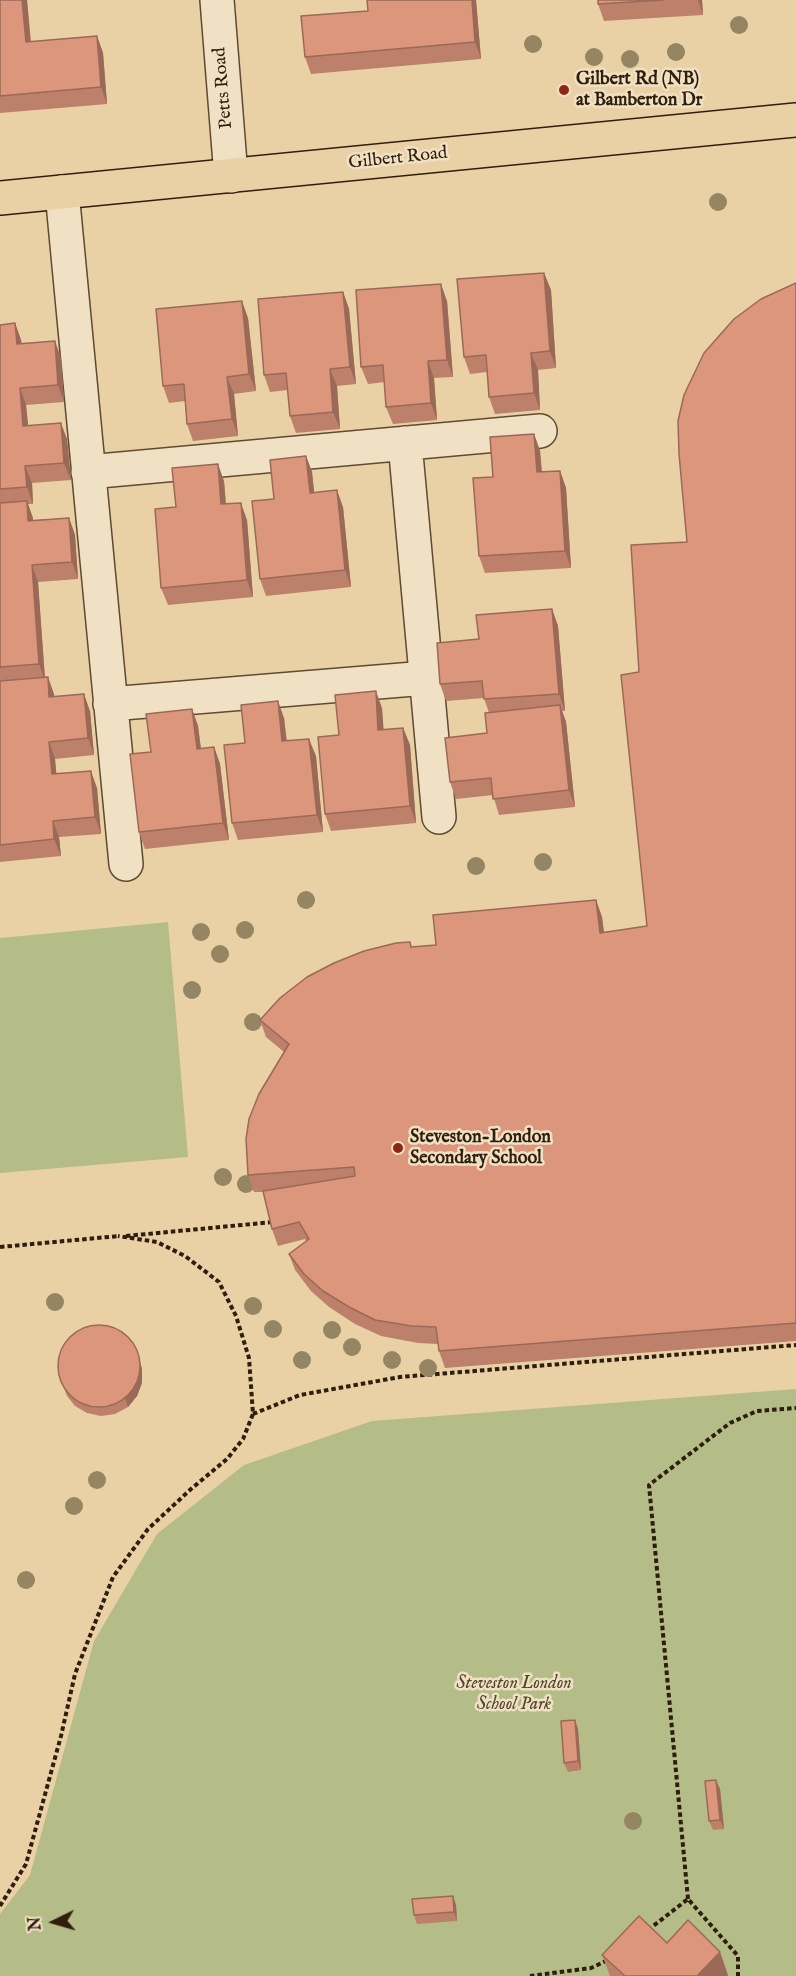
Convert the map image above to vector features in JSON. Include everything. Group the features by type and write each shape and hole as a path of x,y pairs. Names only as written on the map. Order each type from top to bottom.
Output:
{"main road":[{"name":"Gilbert Road","path":"0,198 796,120"}],"street":[{"name":"Petts Road","path":"217,0 231,176"},
{"path":"62,192 126,864"},
{"path":"88,472 540,431"},
{"path":"405,443 439,817"},
{"path":"110,704 426,678"}],"path":[{"path":"0,1247 273,1222"},
{"path":"0,1906 26,1864 61,1736 75,1674 112,1577 148,1529 227,1459 243,1439 253,1414 249,1358 236,1317 219,1282 185,1256 157,1242 118,1236"},
{"path":"253,1414 300,1395 400,1377 796,1345"},
{"path":"738,1976 738,1956 688,1899 649,1485 730,1423 757,1411 796,1408"},
{"path":"644,1932 688,1899"},
{"path":"530,1976 591,1968 609,1959"}],"green space":[{"path":"168,922 188,1157 0,1173 0,938"},
{"name":"Steveston London School Park","path":"796,1389 796,1976 0,1976 0,1914 30,1875 94,1641 157,1534 244,1465 372,1421"}],"building":[{"path":"0,0 22,0 26,42 97,36 101,87 0,96"},
{"path":"367,0 472,0 475,42 305,57 301,16 368,11"},
{"path":"598,0 663,0 598,4"},
{"path":"544,273 550,351 531,353 534,393 489,397 486,355 464,357 457,279"},
{"path":"796,283 796,1323 439,1351 436,1327 375,1320 323,1291 304,1274 289,1254 309,1239 299,1222 272,1229 263,1191 355,1176 354,1167 248,1175 246,1139 249,1119 259,1094 289,1044 260,1020 280,998 307,977 334,963 364,951 396,943 410,942 411,947 436,945 433,915 596,900 600,933 647,926 621,675 639,672 631,545 687,542 678,421 684,395 704,353 734,319 761,299"},
{"path":"441,284 447,360 428,361 431,403 386,407 383,365 361,367 356,290"},
{"path":"343,292 350,367 330,369 333,412 290,416 286,373 264,375 258,299"},
{"path":"242,301 249,374 227,377 232,419 187,424 184,384 163,386 156,309"},
{"path":"15,323 17,344 55,341 58,385 20,388 23,426 61,423 64,463 25,466 27,487 0,489 0,325"},
{"path":"534,434 537,472 560,471 565,551 479,556 473,478 493,477 490,437"},
{"path":"306,456 310,493 337,490 345,570 260,579 252,501 274,499 270,460"},
{"path":"218,464 221,504 241,503 247,580 161,588 155,509 176,507 172,468"},
{"path":"27,501 28,521 69,518 72,562 32,565 39,664 0,667 0,503"},
{"path":"552,609 559,694 484,699 482,681 440,684 437,643 479,639 476,615"},
{"path":"48,677 49,697 84,694 88,738 49,742 52,774 91,771 95,817 53,821 54,839 0,845 0,681"},
{"path":"376,691 378,730 403,728 410,806 325,814 318,737 339,735 335,695"},
{"path":"278,701 282,741 309,739 317,815 232,823 224,745 245,743 241,705"},
{"path":"560,705 569,790 493,799 491,778 450,782 445,738 487,733 485,713"},
{"path":"192,709 197,749 214,747 223,823 139,832 130,754 151,752 146,714"},
{"path":"99,1325 115,1328 128,1337 137,1350 140,1366 137,1382 128,1395 115,1404 99,1407 83,1404 70,1395 61,1382 58,1366 61,1350 70,1337 83,1328"},
{"path":"575,1720 578,1761 564,1763 561,1721"},
{"path":"716,1780 720,1820 709,1821 705,1781"},
{"path":"453,1896 454,1912 414,1915 412,1899"},
{"path":"639,1916 667,1943 688,1920 720,1952 697,1976 625,1976 602,1955"}],"place":[{"name":"Gilbert Rd (NB) at Bamberton Dr","path":"564,90"},
{"name":"Steveston-London Secondary School","path":"398,1148"}]}
